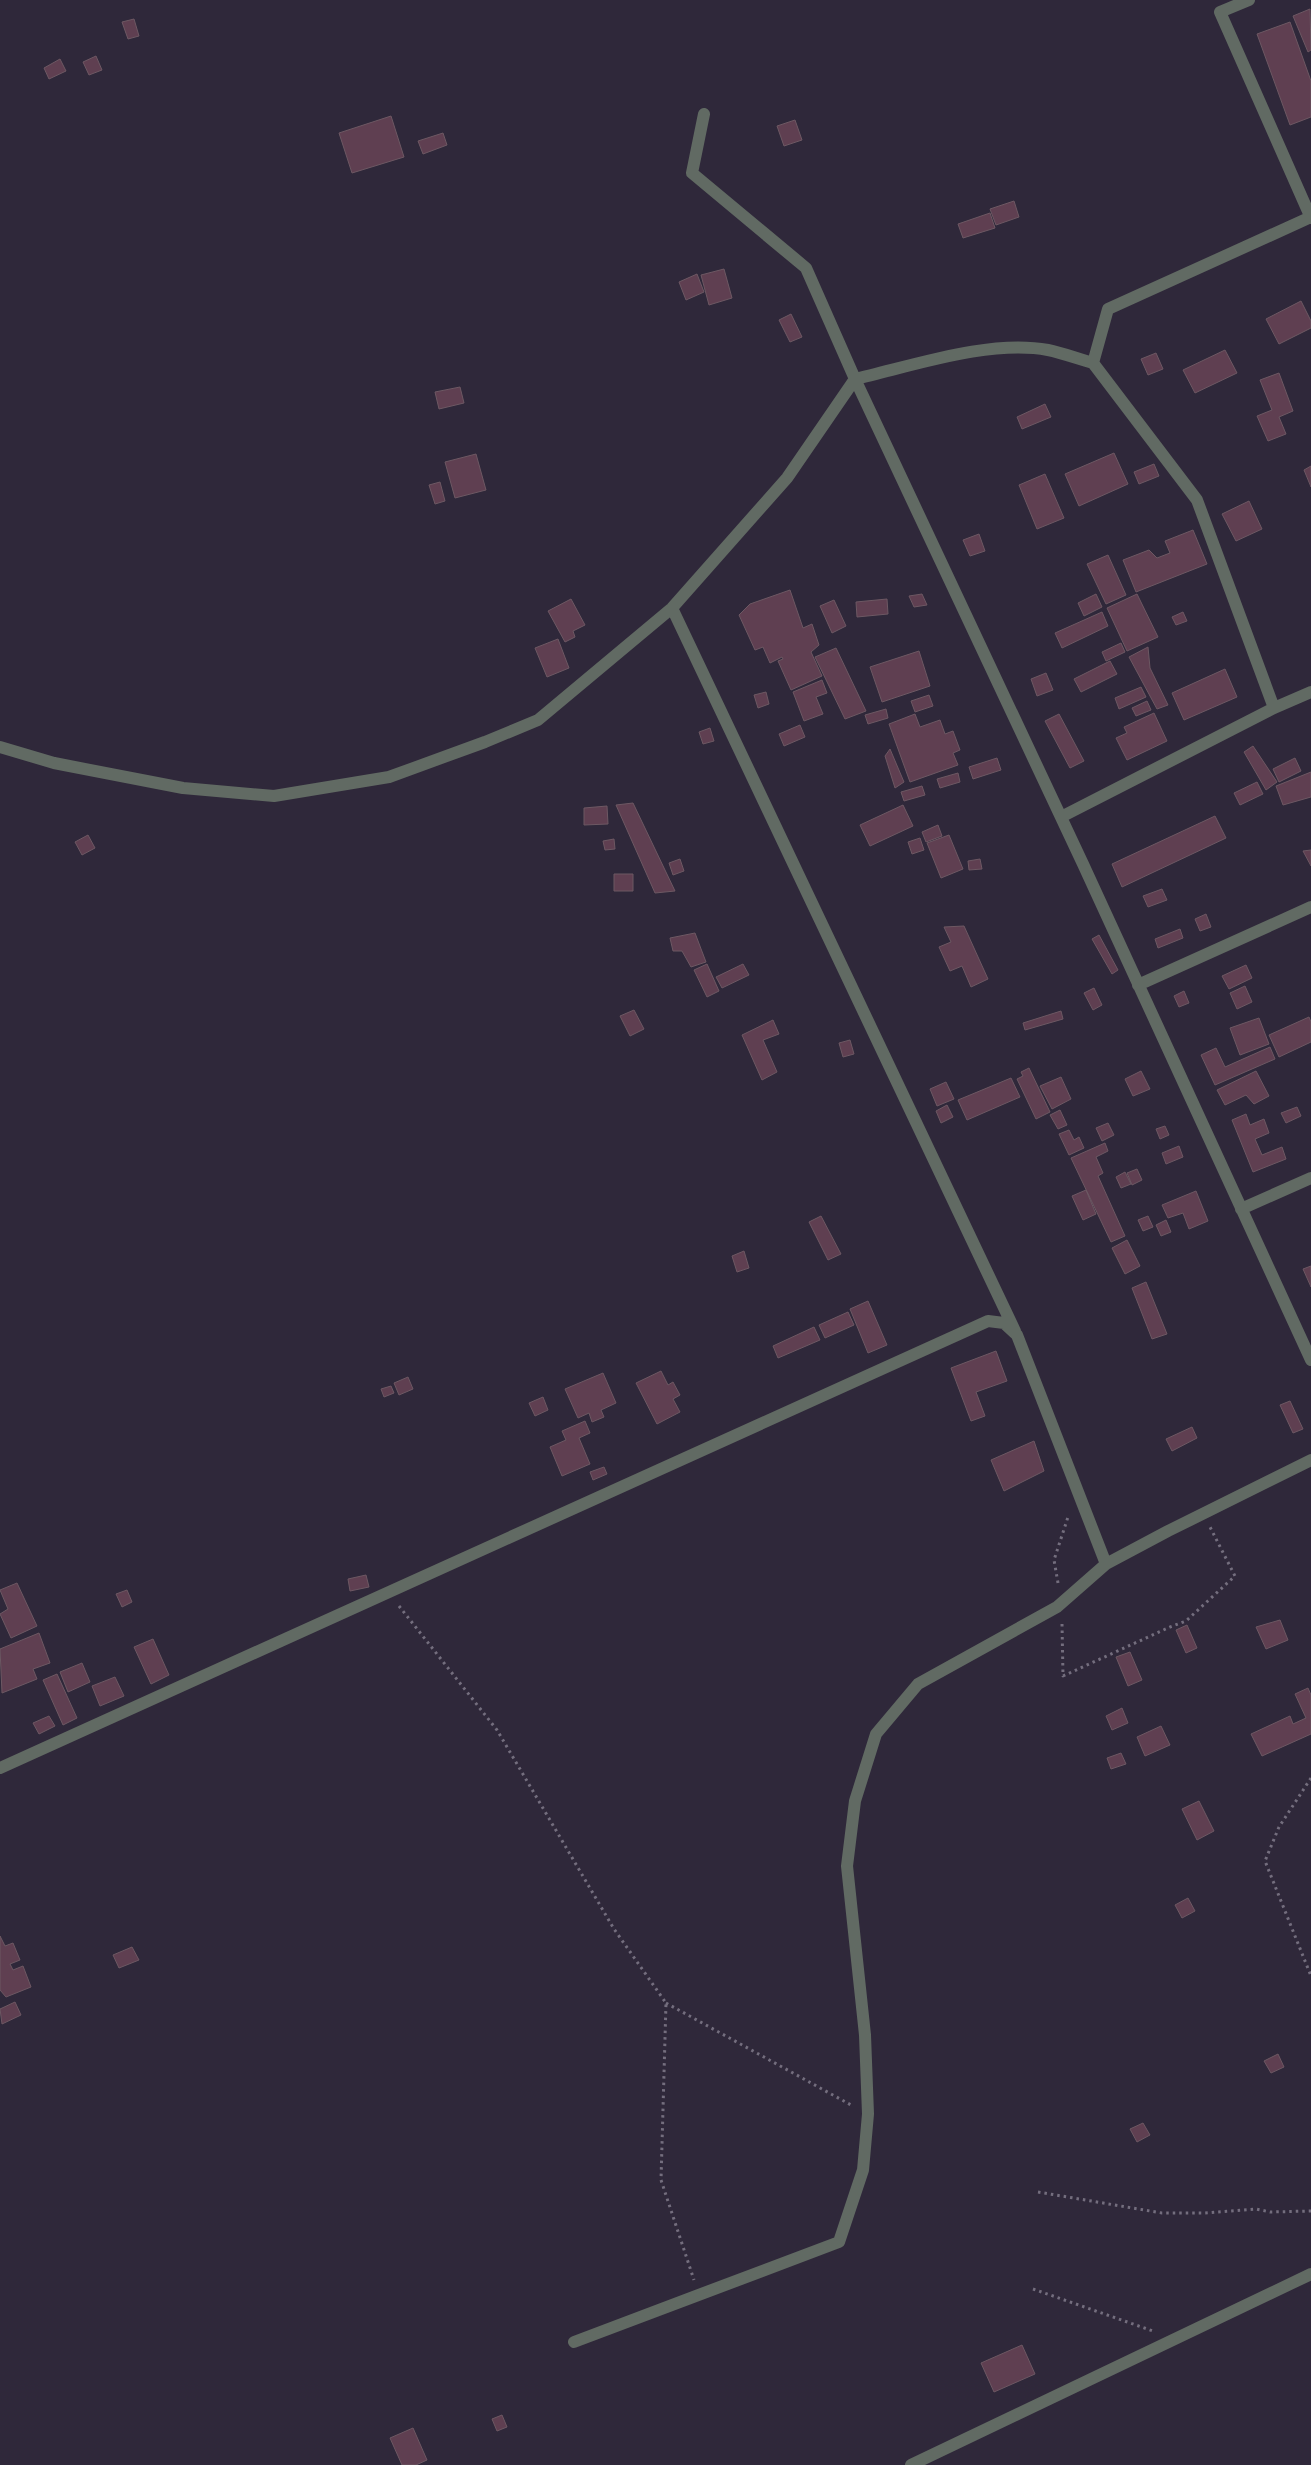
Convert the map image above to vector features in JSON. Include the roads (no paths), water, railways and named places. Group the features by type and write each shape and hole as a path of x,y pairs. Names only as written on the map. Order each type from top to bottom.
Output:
{"street":[{"path":"1093,363 1108,309 1311,217 1220,12 1249,0"},
{"path":"704,114 692,173 806,268 855,380 1061,817 1311,1360"},
{"path":"0,747 54,763 183,788 274,796 389,777 485,742 538,720 672,608 787,478 855,380 955,355 1007,348 1048,350 1093,363 1197,500 1274,708"},
{"path":"672,608 1017,1336 1106,1564"},
{"path":"1061,817 1274,708 1311,692"},
{"path":"1138,985 1311,907"},
{"path":"1241,1209 1311,1178"},
{"path":"0,1768 988,1321 1004,1324 1017,1336"},
{"path":"574,2342 839,2242 863,2170 868,2114 865,2035 847,1866 855,1801 876,1734 918,1684 1062,1602 1106,1564 1203,1513 1311,1460"},
{"path":"911,2465 1311,2274"}]}
